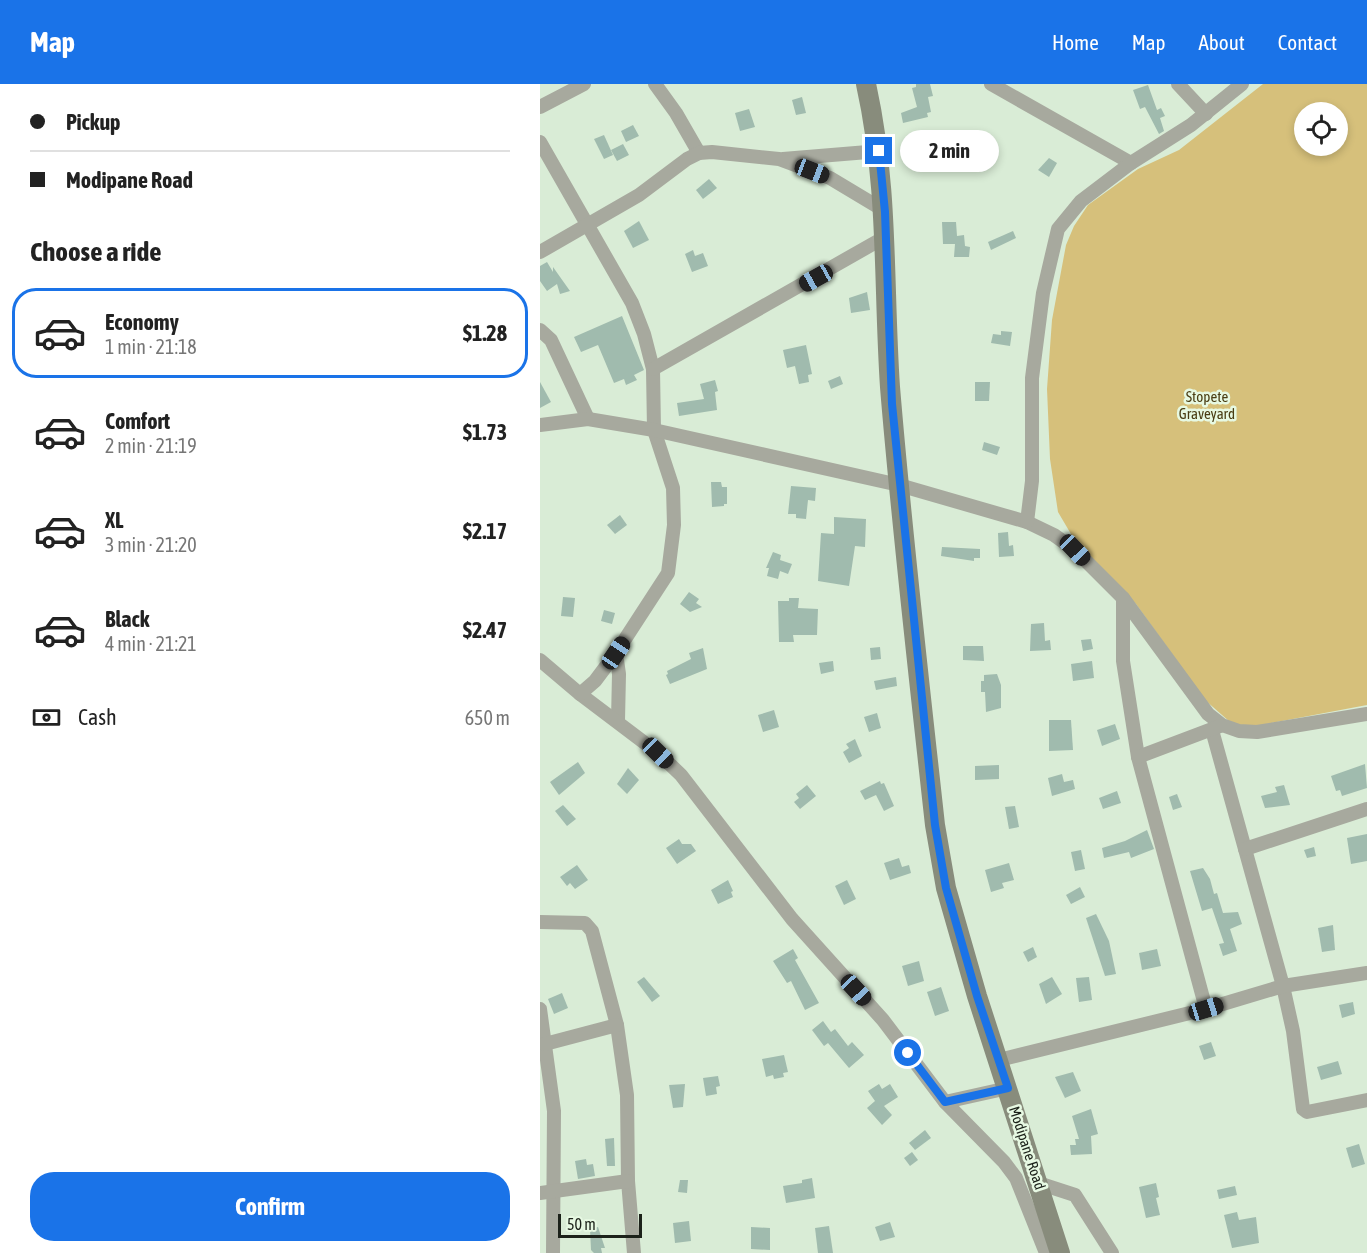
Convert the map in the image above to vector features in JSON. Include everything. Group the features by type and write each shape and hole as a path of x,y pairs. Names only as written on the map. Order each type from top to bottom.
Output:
{"main road":[{"name":"Modipane Road","path":"866,84 879,151 885,212 890,384 939,846 946,888 977,996 1060,1253"}],"street":[{"path":"540,107 584,84"},
{"path":"655,84 676,113 699,153"},
{"path":"1178,84 1206,114"},
{"path":"1027,522 1032,481 1032,378 1043,293 1058,229 1081,201 1131,163 1206,114 1242,84"},
{"path":"995,85 1131,163"},
{"path":"540,142 585,225 632,303 653,369 654,430 673,488 674,525 668,573 616,653 595,681 580,694"},
{"path":"540,252 639,195 699,153 712,152 778,159 879,151"},
{"path":"778,159 830,178 885,212"},
{"path":"653,369 885,237"},
{"path":"540,330 551,340 588,419"},
{"path":"540,425 588,419 654,430 899,484 1027,522 1054,535 1075,550 1123,598 1217,727 1245,849 1283,986 1293,1031 1304,1111 1367,1100"},
{"path":"1123,598 1124,661 1138,757 1206,1009"},
{"path":"616,653 619,674 618,720"},
{"path":"540,660 580,694 618,720 681,776 792,919 883,1020 945,1102 1004,1162 1016,1178 1046,1253"},
{"path":"1138,757 1217,727 1257,732 1367,714"},
{"path":"1245,849 1367,808"},
{"path":"540,922 590,925 617,1025 627,1095 628,1181 634,1253"},
{"path":"999,1060 1206,1009 1283,986 1367,973"},
{"path":"540,1009 554,1112 546,1193 553,1253"},
{"path":"545,1044 617,1025"},
{"path":"945,1102 1008,1088"},
{"path":"546,1193 628,1181"},
{"path":"1038,1183 1075,1195 1112,1253"}],"green space":[{"name":"Stopete Graveyard","path":"1263,84 1367,84 1367,705 1245,728 1230,722 1205,700 1136,604 1078,546 1058,512 1050,459 1047,389 1052,320 1066,245 1074,226 1088,205 1138,169 1179,150"}],"building":[{"path":"916,84 930,84 933,96 928,97 931,112 927,113 928,117 903,123 901,113 917,107 912,88 916,87"},
{"path":"1148,85 1157,110 1161,108 1165,116 1160,118 1164,131 1159,134 1145,107 1140,109 1133,90"},
{"path":"802,97 806,113 796,115 792,100"},
{"path":"749,109 755,127 740,131 735,113"},
{"path":"633,125 639,136 626,142 621,131"},
{"path":"604,135 613,155 604,159 594,139"},
{"path":"623,144 629,155 617,161 611,150"},
{"path":"1049,158 1057,163 1049,177 1038,170"},
{"path":"709,179 717,188 703,199 696,190"},
{"path":"639,221 649,240 633,248 624,231"},
{"path":"942,222 956,222 957,236 964,235 965,246 970,247 969,257 954,257 955,244 943,244"},
{"path":"1013,231 1016,238 991,250 988,242"},
{"path":"693,250 695,256 703,253 708,266 692,272 685,254"},
{"path":"547,262 570,291 560,294 557,284 547,291 540,281 540,266"},
{"path":"867,292 870,310 851,313 849,298"},
{"path":"622,316 644,370 634,375 637,380 626,385 624,379 614,383 598,345 581,352 574,337"},
{"path":"1001,331 1012,332 1010,346 991,343 993,334 1001,335"},
{"path":"806,345 812,374 808,375 809,382 799,384 795,366 787,368 783,350"},
{"path":"840,376 843,384 831,389 828,381"},
{"path":"715,380 718,391 715,392 717,410 679,416 677,403 704,399 700,384"},
{"path":"540,382 551,402 540,408"},
{"path":"975,382 990,382 989,401 975,401"},
{"path":"984,442 1000,447 997,455 982,450"},
{"path":"711,482 721,482 722,487 727,487 727,504 724,506 712,507"},
{"path":"791,486 816,488 815,501 808,500 806,519 796,518 796,514 788,514"},
{"path":"620,515 627,525 615,534 607,525"},
{"path":"834,517 866,519 865,547 855,546 849,586 818,581 821,533 834,534"},
{"path":"1008,532 1009,546 1013,545 1014,556 999,557 998,533"},
{"path":"942,547 980,549 980,558 974,558 974,561 941,556"},
{"path":"773,552 781,555 780,560 792,564 788,574 780,571 778,579 767,576 769,568 766,568"},
{"path":"689,592 699,599 696,603 702,607 690,612 680,604"},
{"path":"563,597 575,598 573,617 561,616"},
{"path":"789,598 799,598 798,608 818,609 817,635 793,635 794,642 779,642 778,601 789,601"},
{"path":"604,610 615,613 612,624 601,621"},
{"path":"1044,623 1045,641 1050,640 1051,650 1030,651 1031,624"},
{"path":"1091,639 1093,649 1083,651 1081,640"},
{"path":"963,646 983,646 984,661 963,660"},
{"path":"880,647 881,659 871,660 870,648"},
{"path":"703,648 707,669 670,684 666,675 667,671 691,659 689,653"},
{"path":"833,661 834,671 821,674 819,663"},
{"path":"1092,661 1094,678 1073,681 1071,664"},
{"path":"997,674 1001,685 1001,708 986,712 985,692 981,692 981,681 984,681 984,675"},
{"path":"896,677 897,686 876,690 874,681"},
{"path":"774,710 779,727 763,732 758,715"},
{"path":"877,713 881,728 869,732 864,717"},
{"path":"1049,720 1071,720 1073,750 1049,751"},
{"path":"1115,724 1120,739 1102,746 1097,730"},
{"path":"855,739 862,756 849,763 843,752 849,748 846,744"},
{"path":"578,762 585,773 559,795 550,782"},
{"path":"1365,764 1367,788 1342,796 1340,790 1336,791 1331,776"},
{"path":"999,765 999,779 975,780 975,766"},
{"path":"628,768 639,780 627,794 617,784"},
{"path":"1062,774 1064,782 1073,780 1075,789 1052,796 1048,778"},
{"path":"880,781 881,784 884,783 894,806 884,811 876,795 865,800 860,791"},
{"path":"807,785 816,796 800,809 794,802 799,798 796,794"},
{"path":"1284,785 1290,805 1265,808 1261,796 1277,792 1275,787"},
{"path":"1117,791 1121,803 1103,809 1099,798"},
{"path":"1177,794 1182,807 1173,810 1169,797"},
{"path":"563,805 576,819 567,826 555,811"},
{"path":"1015,806 1019,827 1009,829 1005,807"},
{"path":"1147,830 1154,849 1131,858 1129,852 1104,858 1102,848 1125,841"},
{"path":"1367,834 1367,861 1351,864 1347,838"},
{"path":"679,839 682,844 691,844 696,851 677,864 666,848"},
{"path":"1314,847 1316,856 1307,858 1304,850"},
{"path":"1081,850 1085,869 1075,871 1071,852"},
{"path":"899,858 902,867 909,865 911,873 890,880 884,863"},
{"path":"1009,863 1014,880 1002,883 1004,888 991,892 985,870"},
{"path":"577,865 588,880 575,889 570,883 567,886 560,877"},
{"path":"1203,868 1210,879 1214,894 1217,893 1223,913 1238,912 1242,924 1230,929 1237,951 1223,956 1219,944 1224,943 1212,908 1202,911 1190,871"},
{"path":"728,880 733,897 718,904 711,890"},
{"path":"847,880 856,899 844,905 835,886"},
{"path":"1080,887 1085,897 1071,904 1066,895"},
{"path":"1096,914 1109,941 1116,974 1105,976 1086,918"},
{"path":"1333,925 1335,950 1322,952 1318,928"},
{"path":"1033,947 1037,957 1028,962 1023,952"},
{"path":"793,949 798,958 795,960 819,1003 805,1010 791,981 787,983 773,961"},
{"path":"1157,949 1161,966 1142,970 1139,953"},
{"path":"919,961 924,981 908,986 902,966"},
{"path":"644,977 660,996 652,1002 637,982"},
{"path":"1052,977 1062,994 1046,1004 1039,984"},
{"path":"1089,977 1092,1000 1079,1002 1076,978"},
{"path":"941,987 949,1011 935,1016 927,992"},
{"path":"562,993 568,1008 554,1014 548,999"},
{"path":"1353,1002 1355,1014 1342,1018 1339,1005"},
{"path":"823,1021 831,1032 835,1029 848,1046 852,1042 864,1055 849,1068 828,1043 824,1046 812,1030"},
{"path":"1211,1042 1216,1056 1204,1060 1199,1046"},
{"path":"784,1055 788,1072 783,1073 784,1077 774,1079 773,1075 766,1077 762,1059"},
{"path":"1338,1061 1342,1074 1321,1080 1317,1067"},
{"path":"1073,1072 1081,1091 1065,1098 1055,1077"},
{"path":"718,1076 720,1086 716,1087 717,1094 706,1096 703,1078"},
{"path":"685,1084 683,1107 673,1108 669,1085"},
{"path":"879,1084 882,1089 890,1084 898,1097 884,1106 892,1115 882,1125 867,1108 875,1101 868,1091"},
{"path":"1091,1109 1098,1134 1091,1136 1092,1154 1071,1155 1070,1145 1076,1145 1075,1139 1079,1139 1072,1116"},
{"path":"925,1130 931,1138 915,1150 909,1143"},
{"path":"614,1138 615,1166 607,1166 605,1139"},
{"path":"1359,1144 1365,1164 1352,1168 1346,1148"},
{"path":"912,1152 918,1160 910,1166 904,1158"},
{"path":"586,1159 587,1165 593,1164 595,1176 578,1179 575,1161"},
{"path":"812,1178 815,1198 786,1203 783,1186 802,1183 802,1180"},
{"path":"680,1180 688,1180 687,1193 678,1192"},
{"path":"1156,1183 1159,1197 1156,1198 1160,1215 1146,1218 1139,1187"},
{"path":"1235,1186 1237,1195 1219,1199 1217,1190"},
{"path":"1237,1212 1239,1220 1256,1217 1259,1243 1232,1248 1224,1215"},
{"path":"689,1221 691,1241 675,1243 673,1223"},
{"path":"890,1222 895,1237 880,1241 875,1227"},
{"path":"829,1226 833,1253 818,1253 815,1228"},
{"path":"598,1227 605,1248 601,1248 602,1253 594,1253 591,1250 590,1229"},
{"path":"751,1227 770,1228 770,1250 751,1249"}],"route":[{"path":"879,151 885,212 890,384 935,825 946,888 977,996 1008,1088 945,1102 908,1053"}]}
